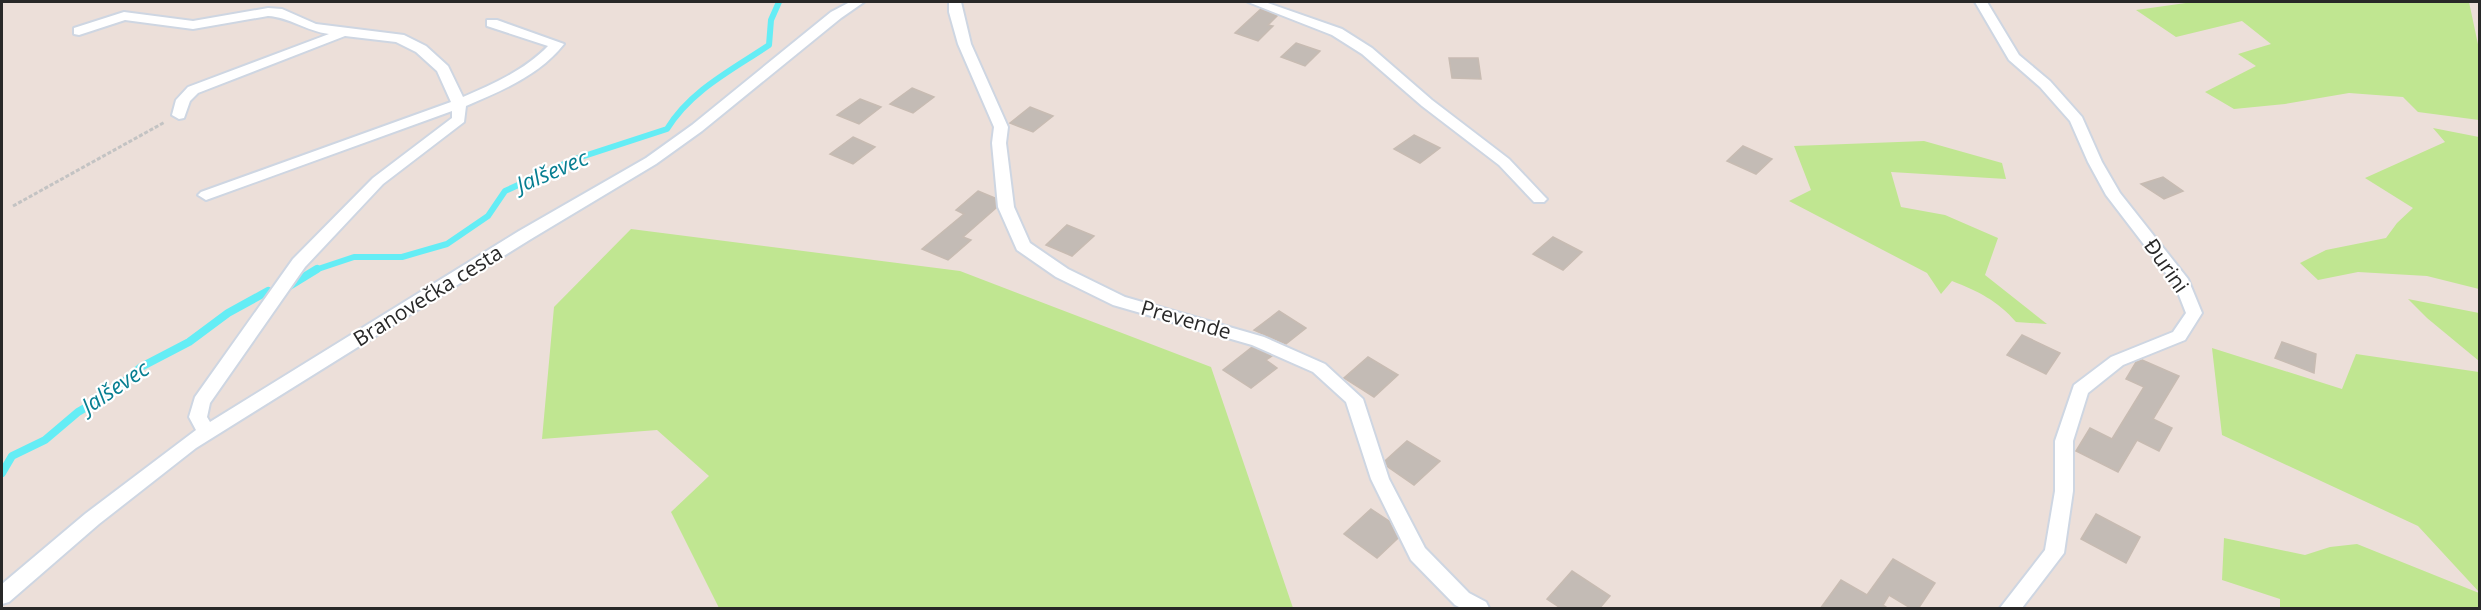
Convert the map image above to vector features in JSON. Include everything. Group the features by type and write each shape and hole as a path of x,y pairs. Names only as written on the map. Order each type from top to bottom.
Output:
{"street":[{"name":"Branovečka cesta","path":"2,596 92,519 207,433 525,235 651,161 697,128 836,15 858,2"},
{"name":"Prevende","path":"955,2 953,8 961,33 1001,127 999,143 1006,207 1023,246 1062,273 1119,301 1258,340 1319,368 1354,399 1380,479 1418,554 1462,599 1479,609"},
{"path":"1254,2 1337,32 1367,51 1427,103 1504,162 1539,199"},
{"name":"Đurini","path":"1981,2 2014,57 2045,84 2078,120 2095,162 2114,195 2182,283 2194,313 2179,336 2117,361 2079,390 2064,441 2064,491 2054,553 2012,606"},
{"path":"79,31 124,16 193,25 268,12 282,13 313,28 399,38 421,49 444,69 459,104 459,119 378,181 299,263 201,402 198,417 207,433"},
{"path":"206,195 459,104 531,69 551,54 557,44 492,23"},
{"path":"179,115 183,100 193,90 347,32"},
{"path":"1994,609 2012,606"}],"path":[{"path":"13,206 179,115"}],"green space":[{"path":"2193,2 2469,2 2479,49 2479,120 2418,112 2403,97 2349,93 2285,104 2234,109 2205,92 2256,66 2238,54 2271,44 2242,21 2176,37 2136,10"},
{"path":"2433,128 2479,137 2479,289 2427,276 2358,272 2318,280 2300,263 2326,250 2386,238 2397,223 2413,208 2365,178 2445,142"},
{"path":"1924,141 2002,163 2006,179 1891,172 1901,207 1945,215 1998,238 1985,275 2047,324 2016,322 1987,297 1952,281 1941,294 1927,273 1789,201 1811,190 1794,146"},
{"path":"631,229 960,271 1211,367 1293,608 719,608 671,512 709,476 657,430 542,439 554,307"},
{"path":"2408,299 2479,313 2479,361 2427,318"},
{"path":"2212,348 2342,389 2356,354 2479,372 2479,592 2418,526 2222,435"},
{"path":"2224,538 2305,555 2330,547 2357,544 2479,593 2479,608 2280,608 2280,599 2222,580"}],"building":[{"path":"1261,9 1277,16 1268,25 1273,26 1258,41 1235,33"},
{"path":"1296,43 1320,51 1305,66 1281,57"},
{"path":"1449,58 1478,58 1481,79 1452,78"},
{"path":"912,88 934,97 913,113 890,104"},
{"path":"860,99 881,107 859,124 837,115"},
{"path":"1030,107 1053,116 1033,132 1010,123"},
{"path":"1414,135 1440,148 1420,163 1394,149"},
{"path":"853,137 875,147 853,164 830,154"},
{"path":"1743,146 1772,159 1756,174 1727,161"},
{"path":"2163,177 2183,191 2164,199 2141,184"},
{"path":"978,191 995,198 996,208 963,237 971,240 948,260 922,249 964,214 956,210"},
{"path":"1067,225 1094,236 1072,256 1046,245"},
{"path":"1553,237 1582,252 1563,270 1533,254"},
{"path":"1279,311 1306,328 1286,344 1254,330"},
{"path":"2022,335 2060,353 2046,374 2007,355"},
{"path":"2282,342 2316,354 2314,373 2275,358"},
{"path":"1252,347 1272,356 1266,360 1277,368 1251,388 1223,370"},
{"path":"1368,357 1398,375 1374,397 1344,378"},
{"path":"2142,360 2179,376 2153,419 2172,428 2159,451 2137,440 2118,472 2076,451 2090,428 2112,439 2144,387 2126,379 2136,362"},
{"path":"1407,441 1440,461 1414,485 1388,467 1385,461"},
{"path":"1371,509 1389,521 1398,538 1377,558 1344,534"},
{"path":"2096,514 2140,537 2126,563 2081,539"},
{"path":"1893,559 1935,583 1918,609 1912,609 1889,595 1883,605 1889,609 1820,609 1841,580 1867,595"},
{"path":"1572,571 1610,596 1599,609 1562,609 1547,599"}],"waterway":[{"name":"Jalševec","path":"316,270 354,257 402,257 447,244 488,216 505,191 575,159 667,129 677,115 700,92 769,45 771,20 779,2"},
{"name":"Jalševec","path":"286,288 316,270"},
{"name":"Jalševec","path":"2,473 12,456 45,440 78,412 113,392 141,367 189,342 228,313 268,291"}]}
